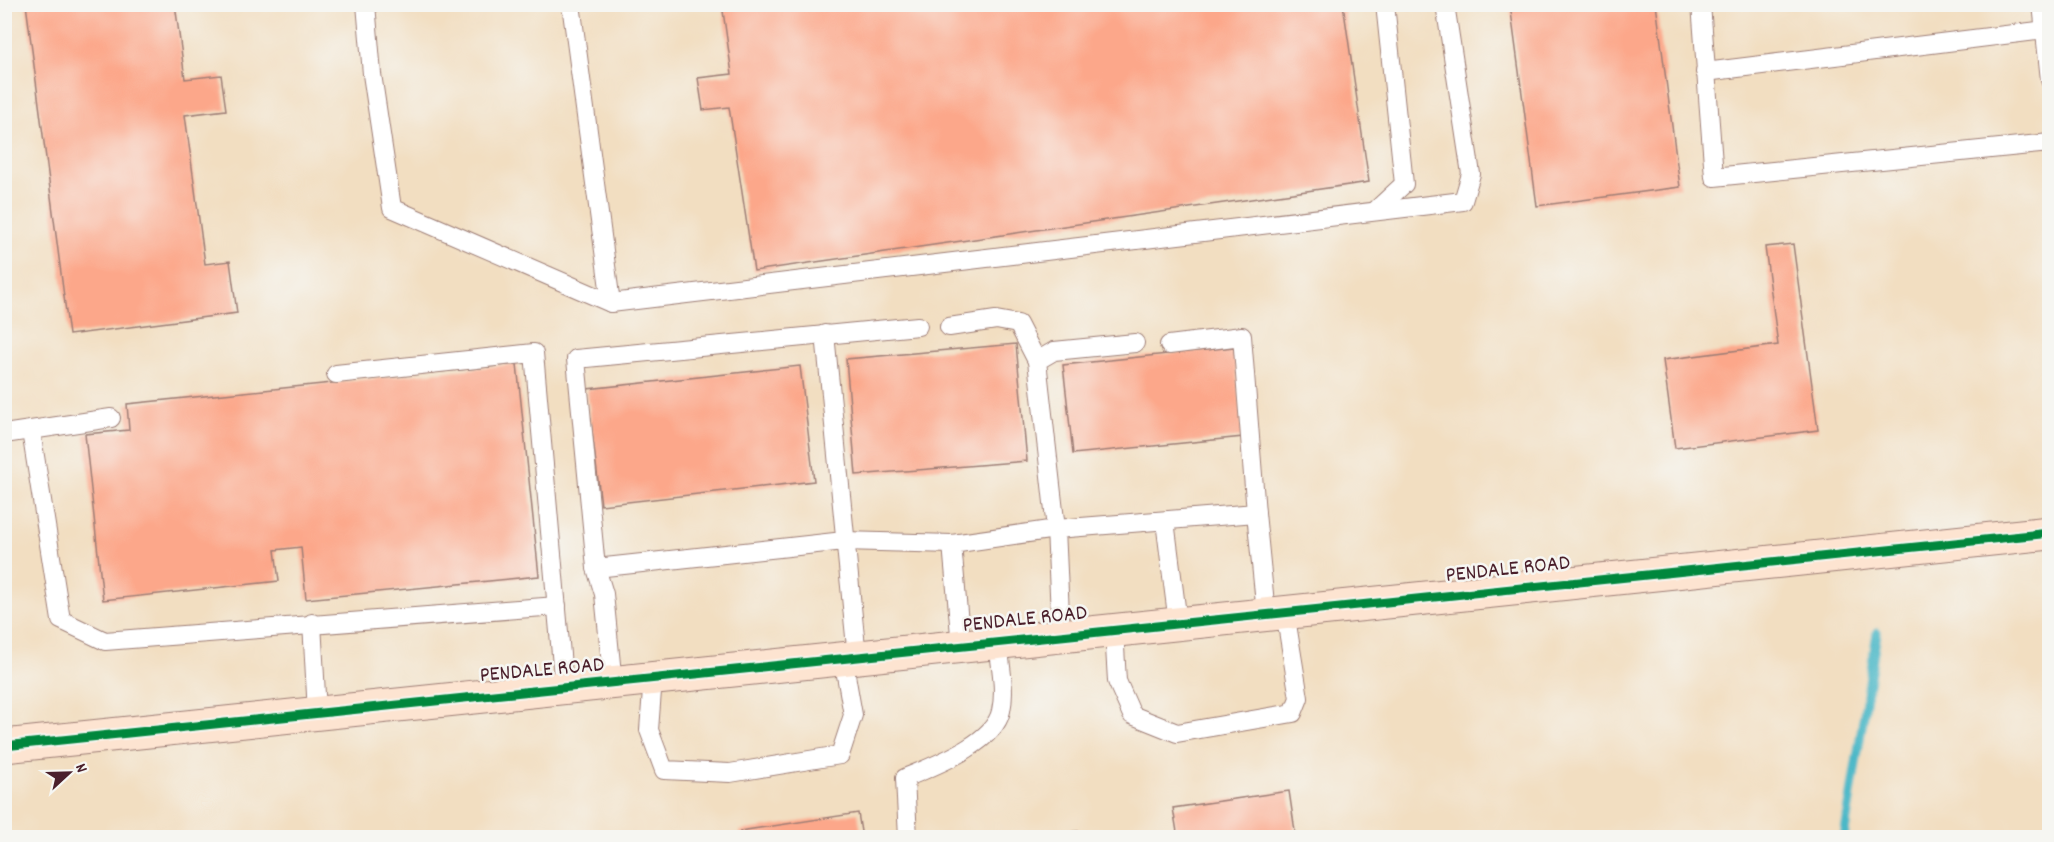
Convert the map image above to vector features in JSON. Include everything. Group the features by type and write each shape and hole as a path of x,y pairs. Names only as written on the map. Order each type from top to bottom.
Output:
{"street":[{"name":"PENDALE ROAD","path":"4,746 2049,533"}],"lane":[{"path":"366,4 372,74 392,208 611,303 1463,201 1471,174 1445,4"},
{"path":"571,4 611,303"},
{"path":"1375,212 1404,184 1384,4"},
{"path":"1701,4 1714,177 2049,143"},
{"path":"2042,4 2049,80"},
{"path":"1705,72 2045,30"},
{"path":"949,327 996,320 1018,324 1037,361 1056,530 1061,636"},
{"path":"613,684 604,594 596,568 576,359 918,326"},
{"path":"654,678 649,730 664,770 730,773 840,755 853,715 844,541 825,334"},
{"path":"1114,630 1117,681 1132,715 1177,733 1293,713 1299,698 1276,613 1256,513 1242,336 1169,345"},
{"path":"1037,361 1054,351 1135,343"},
{"path":"336,374 534,353 564,688"},
{"path":"4,434 111,418"},
{"path":"31,431 61,620 105,641 312,623 339,624 557,606"},
{"path":"596,568 844,541 952,544 1056,530 1256,513"},
{"path":"1166,521 1178,623"},
{"path":"952,544 961,646"},
{"path":"312,623 317,713"},
{"path":"908,837 905,778 948,760 970,747 990,729 1000,714 1003,693 998,642"}],"building":[{"path":"26,4 175,4 185,79 221,75 226,110 185,115 205,264 230,261 237,313 69,335"},
{"path":"722,4 1343,4 1369,182 754,271 729,107 703,110 698,78 732,74"},
{"path":"1510,4 1656,4 1680,187 1537,206"},
{"path":"1793,244 1818,430 1675,448 1663,360 1778,345 1765,247"},
{"path":"1016,344 1027,461 856,475 846,359"},
{"path":"1234,347 1243,437 1073,454 1063,365"},
{"path":"517,364 539,576 306,599 301,547 275,550 279,581 103,600 85,434 129,430 127,404"},
{"path":"800,366 814,481 601,505 587,389"},
{"path":"1289,791 1296,838 1178,838 1173,808"},
{"path":"858,813 862,838 741,838 740,831"},
{"path":"1078,831 1079,838 1026,838 1026,836"}],"waterway":[{"path":"1844,838 1877,633"}],"cycle path":[{"path":"4,746 2050,533"}]}
